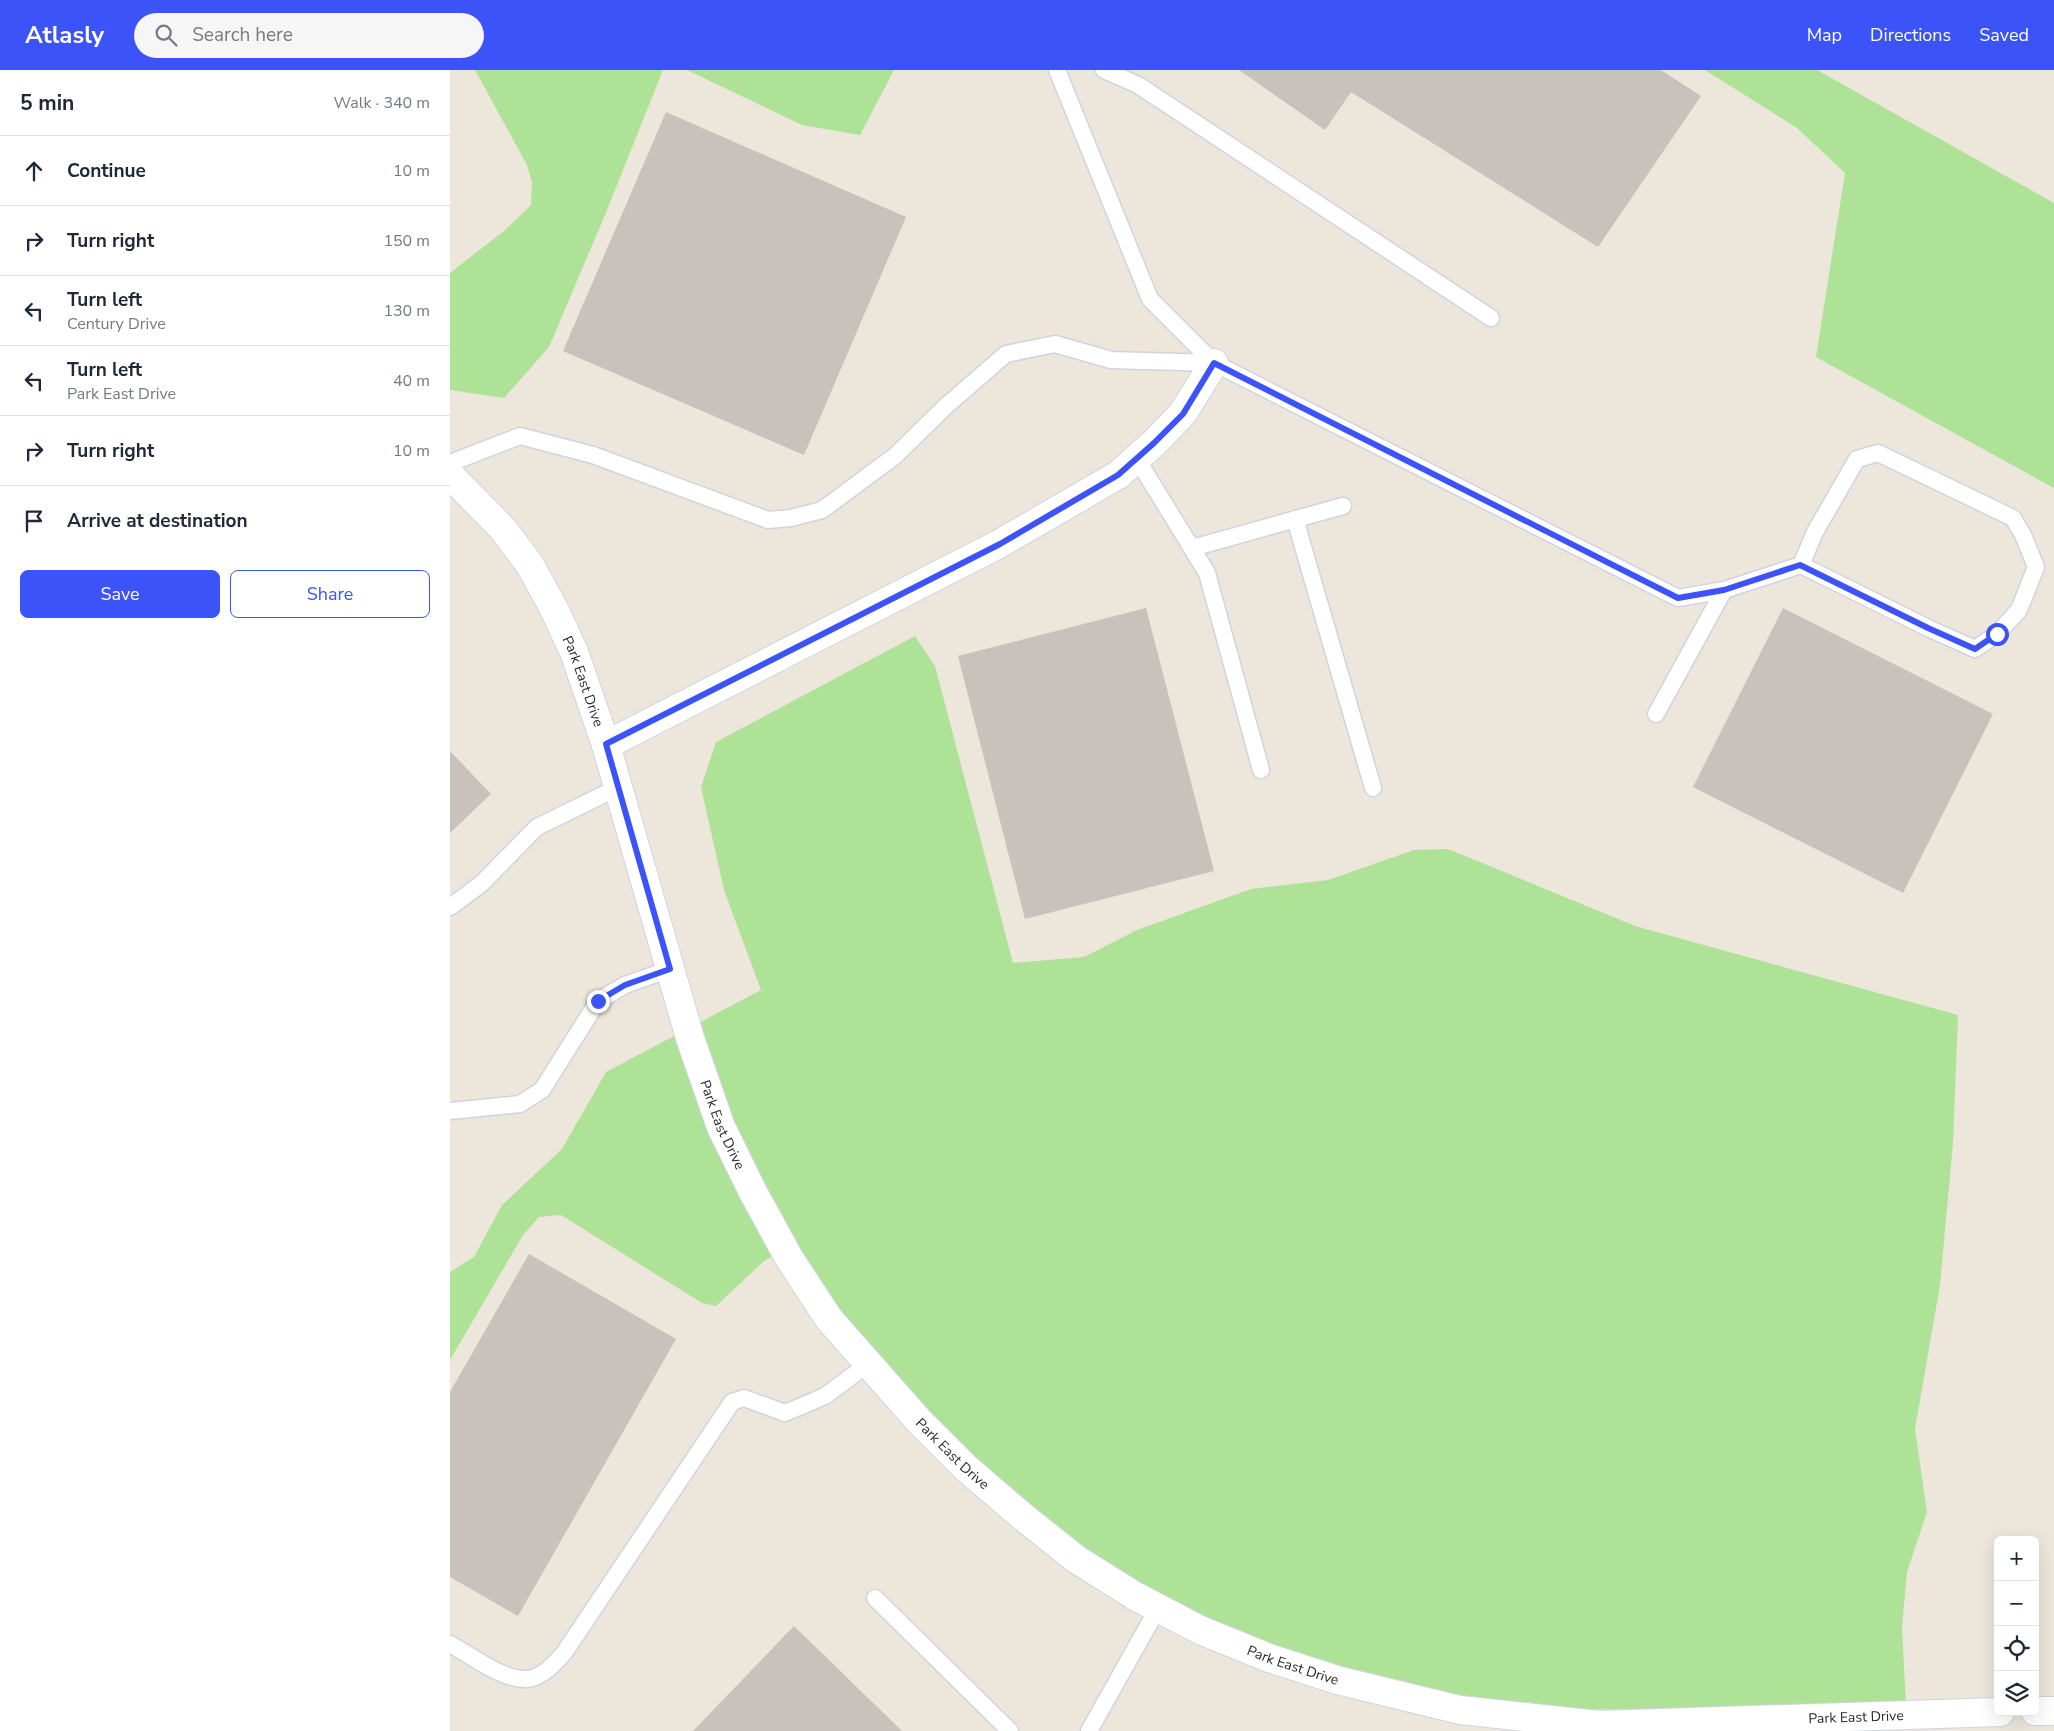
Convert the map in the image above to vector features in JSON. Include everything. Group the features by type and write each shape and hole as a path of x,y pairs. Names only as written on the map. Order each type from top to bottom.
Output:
{"street":[{"path":"606,744 1000,544 1118,475 1183,414 1214,363"},
{"name":"Park East Drive","path":"450,476 503,529 530,566 554,609 574,652 619,787 690,1038 722,1127 753,1192 789,1258 829,1319 919,1421 966,1468 1022,1516 1076,1559 1158,1608 1200,1630 1268,1658 1337,1680 1460,1710 1598,1725 1994,1712"},
{"path":"2039,1711 2054,1710"}],"lane":[{"path":"1057,70 1150,299 1214,363 1678,598 1724,590 1800,565 1975,649 1997,634 2018,610 2036,567 2023,535 2013,518 1878,452 1858,458 1815,532 1800,565"},
{"path":"1104,70 1138,84 1491,318"},
{"path":"450,464 520,436 593,456 768,520 791,518 822,510 895,456 946,406 1006,354 1055,344 1112,360 1214,363"},
{"path":"1137,459 1207,573 1261,770"},
{"path":"1192,548 1343,506"},
{"path":"1295,519 1373,788"},
{"path":"1656,714 1724,590"},
{"path":"450,907 481,884 538,828 619,787"},
{"path":"450,1111 520,1104 542,1090 598,1001 625,985 670,969"},
{"path":"450,1644 505,1676 528,1679 548,1670 564,1653 732,1402 744,1398 785,1412 825,1396 868,1364"},
{"path":"875,1598 1010,1731"},
{"path":"1089,1731 1158,1608"}],"green space":[{"path":"475,70 663,70 605,215 549,347 504,398 450,390 450,273 504,231 531,205 532,182 527,165"},
{"path":"687,70 894,70 860,135 802,125"},
{"path":"1705,70 1817,70 2054,203 2054,488 1816,357 1845,173 1797,128"},
{"path":"915,636 935,666 1013,963 1084,957 1137,930 1251,889 1328,880 1414,850 1448,849 1635,926 1958,1015 1953,1143 1940,1285 1915,1429 1927,1512 1907,1572 1902,1627 1906,1706 1529,1710 1357,1679 1235,1639 1052,1533 895,1392 788,1247 764,1261 716,1306 702,1303 561,1215 539,1217 523,1235 450,1360 450,1272 474,1257 502,1205 562,1149 606,1072 761,990 724,890 701,787 716,742"}],"building":[{"path":"1239,70 1661,70 1701,96 1598,247 1351,92 1325,130"},
{"path":"666,112 906,217 804,455 563,351"},
{"path":"1146,608 1214,871 1025,919 958,656"},
{"path":"1783,608 1993,714 1903,893 1693,787"},
{"path":"450,751 491,794 450,833"},
{"path":"529,1254 676,1339 518,1616 450,1577 450,1392"},
{"path":"794,1626 902,1731 693,1731"}],"route":[{"path":"598,1001 625,985 670,969 606,744 1000,544 1118,475 1183,414 1214,363 1261,385 1678,598 1724,590 1800,565 1975,649 1997,634"}]}
